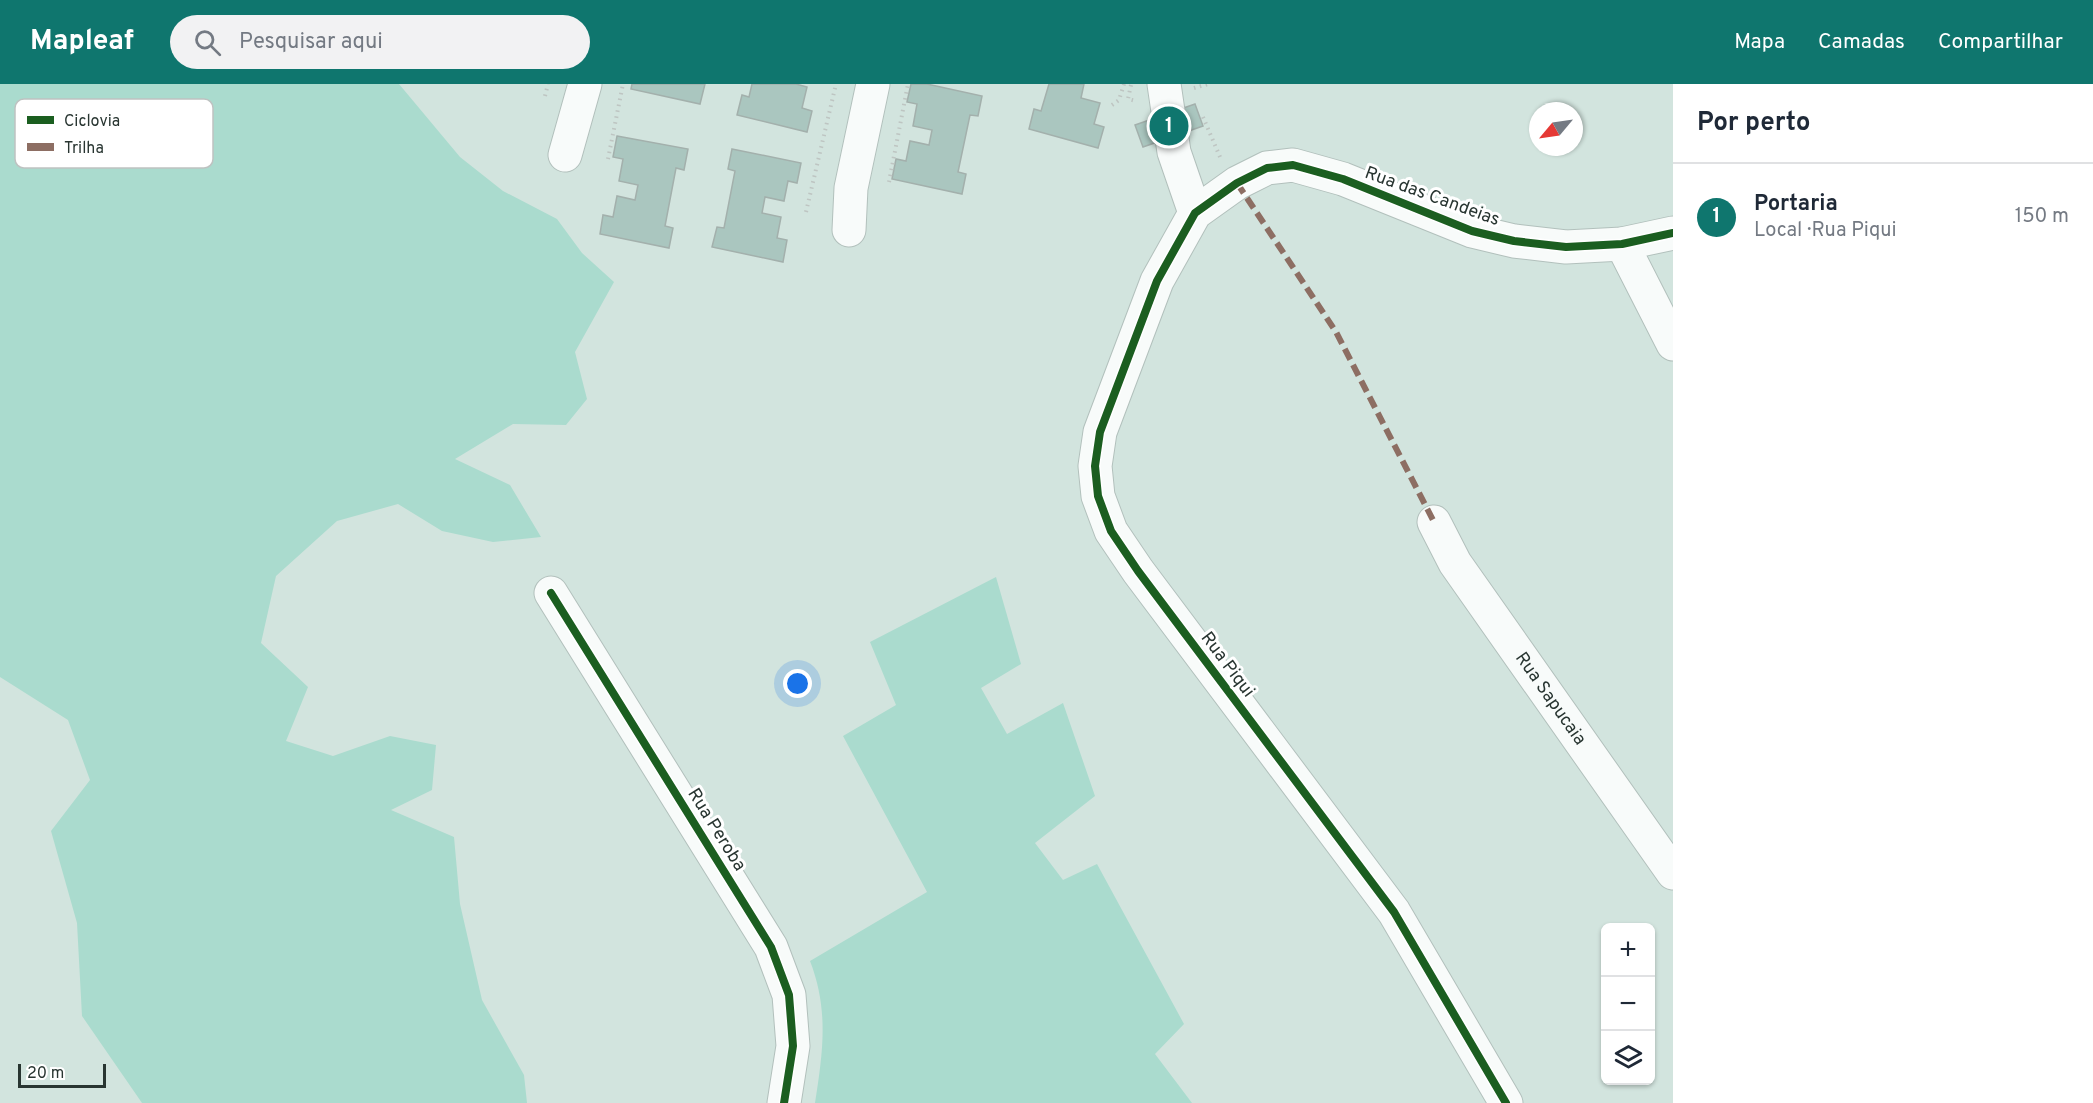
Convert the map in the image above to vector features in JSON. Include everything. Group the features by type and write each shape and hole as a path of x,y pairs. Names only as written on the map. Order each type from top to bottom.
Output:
{"street":[{"path":"565,155 585,84"},
{"path":"849,230 851,188 873,84"},
{"path":"1164,84 1174,152 1195,213"},
{"name":"Rua das Candeias","path":"1195,213 1237,183 1267,168 1293,165 1343,179 1472,231 1514,241 1566,247 1622,244 1673,233"},
{"name":"Rua Piqui","path":"1195,213 1157,281 1100,432 1095,466 1098,496 1111,531 1138,571 1394,912 1506,1103"},
{"path":"1622,244 1673,344"},
{"name":"Rua Sapucaia","path":"1434,522 1455,563 1673,873"},
{"name":"Rua Peroba","path":"550,593 771,947 789,995 793,1046 784,1103"}],"path":[{"path":"545,96 548,84"},
{"path":"608,159 623,84"},
{"path":"806,212 836,84"},
{"path":"889,182 908,84"},
{"path":"1112,105 1119,100 1124,84"},
{"path":"1197,100 1193,89 1208,84"},
{"path":"1201,111 1213,146 1237,183"}],"green space":[{"path":"0,84 399,84 460,157 503,191 557,219 582,253 614,282 575,352 587,399 566,425 513,424 455,459 510,485 541,537 493,542 442,531 398,504 337,521 276,576 261,643 308,687 286,741 333,756 390,736 436,745 432,790 391,810 454,837 460,904 482,1000 524,1075 527,1103 142,1103 82,1016 77,923 51,831 90,780 68,720 0,677"},
{"path":"996,577 1021,664 981,688 1007,734 1063,703 1095,796 1035,843 1063,880 1097,864 1184,1024 1155,1054 1192,1103 815,1103 823,1031 820,997 810,961 927,892 843,736 896,705 870,642"}],"building":[{"path":"632,84 705,84 700,104 631,89"},
{"path":"752,84 796,84 807,87 802,108 812,111 807,132 737,115 742,95 749,97"},
{"path":"911,84 927,84 982,96 978,116 970,115 958,172 966,174 962,194 892,179 896,159 906,161 910,141 929,145 932,130 913,126 917,104 907,102"},
{"path":"1049,84 1084,84 1081,98 1100,103 1094,124 1104,127 1098,148 1029,129 1034,109 1041,111"},
{"path":"1195,104 1203,126 1143,147 1135,125"},
{"path":"617,136 688,149 684,170 676,168 665,226 673,228 669,248 600,234 603,215 613,217 617,196 635,200 638,185 619,181 623,159 613,157"},
{"path":"732,149 801,163 797,183 788,181 784,201 765,197 762,213 781,217 777,238 787,240 783,262 712,247 717,227 724,228 735,171 728,169"}],"marked path":[{"path":"1237,183 1336,332 1434,522"}],"cycle path":[{"path":"1506,1103 1394,912 1138,571 1111,531 1098,496 1095,466 1100,432 1157,281 1195,213 1237,183 1267,168 1293,165 1343,179 1472,231 1514,241 1566,247 1622,244 1673,233"},
{"path":"551,593 771,947 789,995 793,1046 784,1103"}],"place":[{"name":"Portaria","path":"1169,126"}]}
